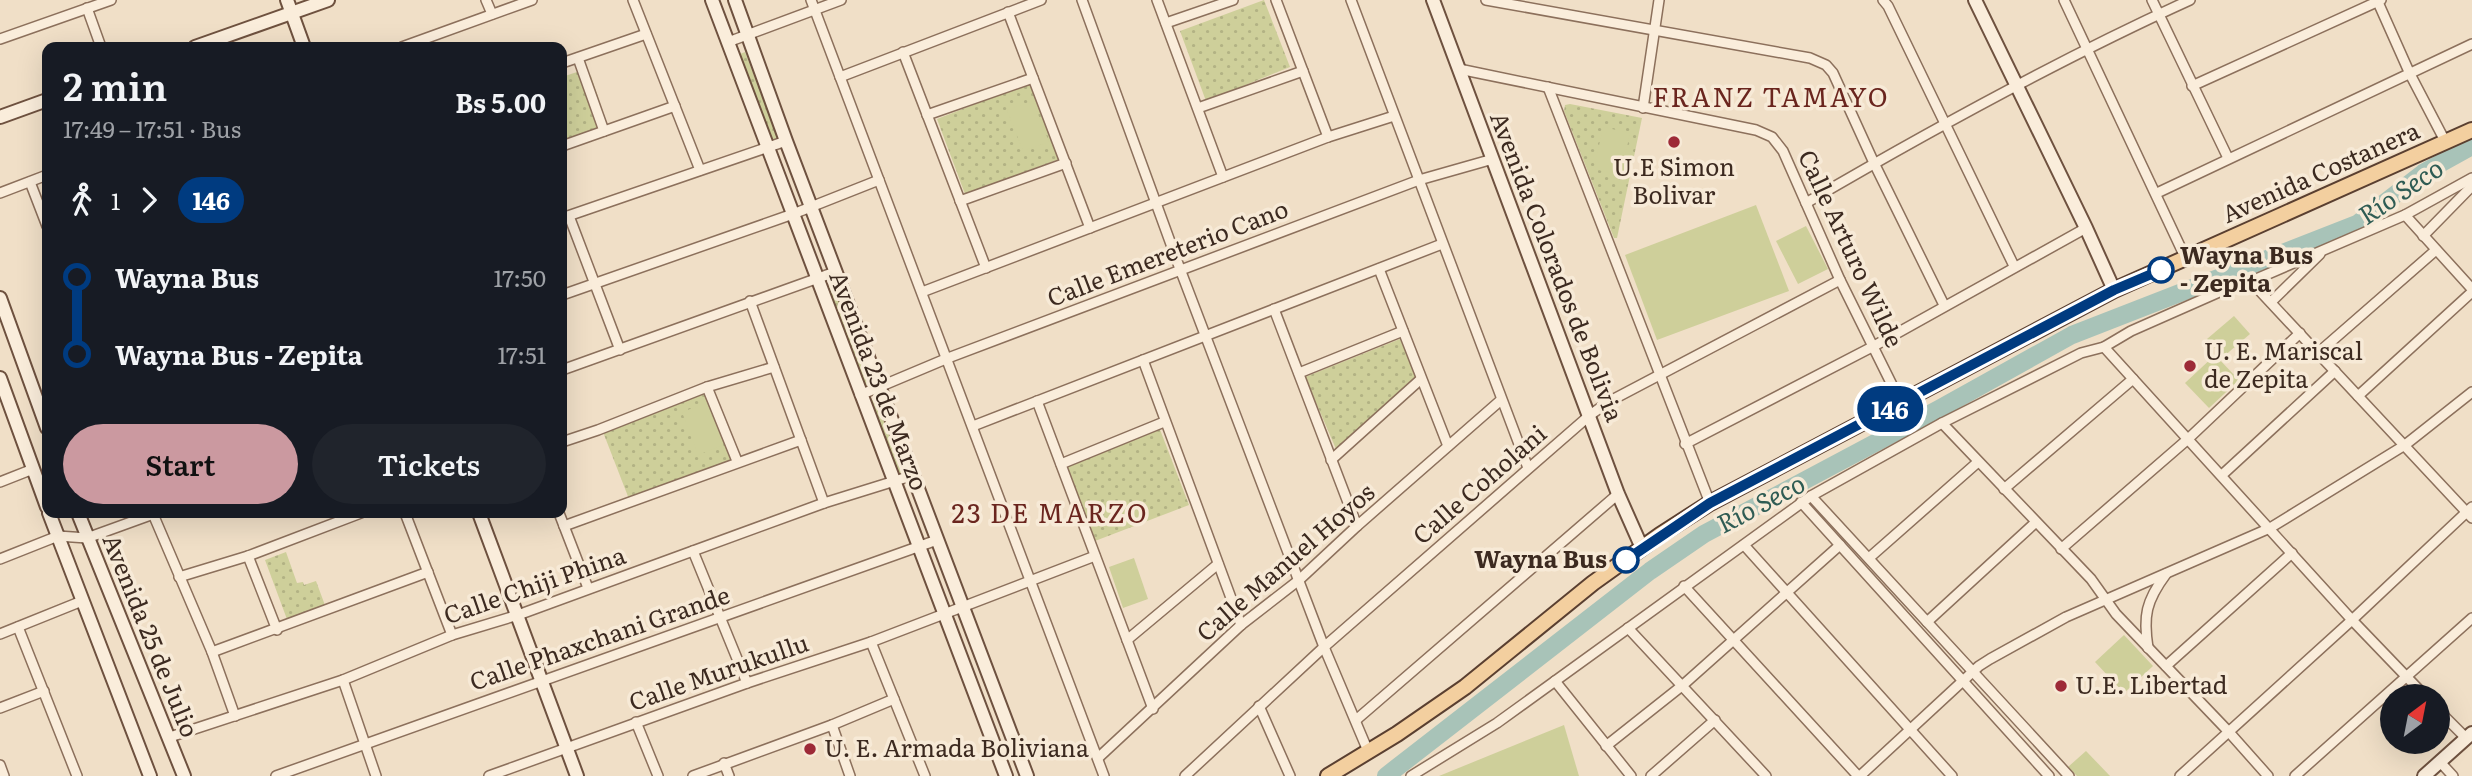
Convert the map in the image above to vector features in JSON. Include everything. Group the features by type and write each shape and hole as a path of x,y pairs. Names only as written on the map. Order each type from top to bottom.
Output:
{"main road":[{"name":"Avenida Costanera","path":"1328,776 1465,687 1593,583 1710,503 2114,290 2472,130"}],"street":[{"path":"0,39 111,0"},
{"path":"287,0 302,42"},
{"path":"209,42 328,0"},
{"path":"486,0 492,14"},
{"path":"416,42 532,0"},
{"path":"633,0 699,170"},
{"name":"Avenida 23 de Marzo","path":"712,0 1006,776"},
{"name":"Avenida 23 de Marzo","path":"735,0 835,272 1027,776"},
{"path":"811,0 1104,776"},
{"path":"728,42 841,0"},
{"path":"840,77 1041,0"},
{"path":"1082,0 1180,269 1324,648 1368,751"},
{"path":"1157,0 1223,177"},
{"path":"1166,23 1233,0"},
{"path":"1276,0 1328,137"},
{"name":"Avenida Colorados de Bolivia","path":"1433,0 1618,494 1642,548"},
{"path":"1486,0 1810,58 1826,65 1833,73 1944,305"},
{"path":"1643,108 1659,0"},
{"path":"1882,0 1888,6 2014,266"},
{"path":"1975,0 2114,290"},
{"path":"2064,0 2186,259"},
{"path":"2152,0 2228,158"},
{"path":"1806,203 2016,85 2190,0"},
{"path":"2192,86 2378,0 2410,74 2445,141"},
{"path":"1354,1 1394,116 1528,468"},
{"path":"87,8 99,42"},
{"path":"1008,12 1090,228"},
{"path":"567,61 646,34"},
{"path":"2157,193 2472,44"},
{"path":"903,52 986,268"},
{"path":"578,58 604,131"},
{"name":"Calle Arturo Wilde","path":"1459,69 1765,133 1778,143 1783,151 1840,280 1901,403"},
{"path":"1198,108 1303,71"},
{"path":"927,115 1033,78"},
{"path":"1548,87 1710,503"},
{"path":"0,117 42,102"},
{"path":"567,144 675,106"},
{"path":"922,292 1328,137 1394,116"},
{"path":"567,216 786,141"},
{"name":"Calle Emereterio Cano","path":"860,394 1180,269 1419,180 1493,159"},
{"path":"960,201 1066,163"},
{"path":"0,193 42,177"},
{"path":"1411,776 1497,723 1811,496 1942,423 2081,353 2104,347 2131,331 2242,282 2254,280 2405,215 2472,178"},
{"path":"567,293 793,214 879,180"},
{"path":"30,182 42,213"},
{"path":"2423,236 2472,186"},
{"path":"2358,396 2472,290 2405,215"},
{"path":"567,222 620,350"},
{"path":"1685,444 1874,346 2086,228"},
{"path":"973,426 1442,244"},
{"path":"2318,353 2435,250"},
{"path":"2271,303 2323,251"},
{"path":"1379,269 1448,446"},
{"path":"567,368 835,272"},
{"name":"Calle Coholani","path":"1185,776 1324,648 1590,415 1610,401 1840,280"},
{"path":"2180,776 2470,512 2334,371 2257,288 2254,280"},
{"path":"0,298 42,402"},
{"path":"750,302 824,503"},
{"path":"1274,309 1357,526"},
{"path":"1299,373 1403,331"},
{"path":"2060,549 2188,439 2300,333"},
{"path":"2104,347 2413,684"},
{"path":"1143,360 1241,625"},
{"path":"567,440 707,387 774,368"},
{"path":"2221,475 2334,371"},
{"path":"0,378 42,493"},
{"path":"1331,460 1422,379"},
{"path":"2004,489 2133,379"},
{"path":"707,387 737,461"},
{"path":"1684,586 1859,776 1973,672 2024,639 2167,572 2270,528 2405,444 2472,392"},
{"name":"Calle Manuel Hoyos","path":"1098,758 1241,625 1299,580 1501,400"},
{"path":"1037,401 1153,709"},
{"path":"1060,464 1164,422"},
{"path":"1942,423 2091,579 2105,600 2148,648 2268,776"},
{"path":"564,526 801,440"},
{"path":"1869,558 1978,462"},
{"path":"0,482 33,469"},
{"name":"Calle Chiji Phina","path":"170,737 343,680 452,635 517,615 824,503 914,475"},
{"path":"1356,720 1618,494"},
{"path":"1811,496 2069,776"},
{"path":"1801,502 2049,776"},
{"name":"Avenida 25 de Julio","path":"51,518 150,776"},
{"name":"Avenida 25 de Julio","path":"80,518 184,776"},
{"path":"0,559 58,536 88,538 141,518"},
{"path":"156,518 212,652 235,716"},
{"path":"179,577 248,556 348,518"},
{"path":"407,518 452,635"},
{"path":"481,518 577,776"},
{"path":"561,518 588,588"},
{"path":"1927,622 2036,522"},
{"name":"Calle Phaxchani Grande","path":"276,776 937,540"},
{"path":"1744,545 1952,776"},
{"path":"1606,746 1683,685 1840,545"},
{"path":"693,551 747,683"},
{"path":"2166,666 2292,553"},
{"path":"248,556 277,629"},
{"name":"Calle Murukullu","path":"495,775 636,722 871,642 1095,556"},
{"path":"1127,640 1218,564"},
{"path":"212,652 428,572"},
{"path":"2148,648 2144,622 2148,604 2155,588 2167,572"},
{"path":"0,634 82,601"},
{"path":"2295,776 2472,618"},
{"path":"18,627 76,776"},
{"path":"1628,628 1715,720 1760,774"},
{"path":"871,642 925,776"},
{"path":"343,680 376,776"},
{"path":"1555,681 1631,776"},
{"path":"0,708 44,691"},
{"path":"979,704 997,698"},
{"path":"693,776 894,699"},
{"path":"1259,706 1290,776"},
{"path":"1651,776 1715,720"},
{"path":"2424,776 2469,735 2450,720"},
{"path":"636,722 658,776"},
{"path":"832,725 850,776"},
{"path":"2440,762 2454,776"},
{"path":"724,764 729,776"},
{"path":"0,765 5,776"}],"green space":[{"path":"1264,0 1290,67 1206,101 1180,31"},
{"path":"745,52 778,139 773,141 740,54"},
{"path":"580,71 591,76 607,124 567,139 567,75"},
{"path":"1032,82 1062,158 965,194 937,119"},
{"path":"1033,101 1049,142 1023,151 1007,110"},
{"path":"1565,105 1642,118 1617,238 1614,238 1564,111"},
{"path":"1603,127 1630,133 1621,175 1594,169"},
{"path":"1756,205 1789,291 1657,340 1625,255"},
{"path":"1806,226 1828,269 1798,284 1776,241"},
{"path":"833,284 871,384 865,386 828,286"},
{"path":"2234,316 2250,334 2223,357 2207,339"},
{"path":"1400,339 1416,376 1336,449 1305,377"},
{"path":"2215,355 2239,380 2209,408 2185,383"},
{"path":"706,393 732,460 629,499 603,432"},
{"path":"877,398 905,472 899,475 870,401"},
{"path":"707,403 723,445 698,455 682,412"},
{"path":"1159,427 1189,505 1095,541 1066,463"},
{"path":"286,552 297,583 303,582 304,585 316,581 326,608 288,622 265,560"},
{"path":"1134,558 1148,599 1123,608 1109,567"},
{"path":"2124,635 2153,666 2124,693 2095,662"},
{"path":"1564,725 1579,776 1439,776"},
{"path":"2086,751 2110,776 2077,776 2068,767"}],"waterway":[{"name":"Río Seco","path":"1386,776 1650,571 1704,534 2072,335 2357,224 2423,173 2472,146"}],"bus line":[{"name":"146","path":"1626,560 1710,503 2114,290 2161,270"}],"place":[{"name":"U.E Simon Bolivar","path":"1674,142"},
{"name":"Wayna Bus - Zepita","path":"2161,270"},
{"name":"U. E. Mariscal de Zepita","path":"2190,366"},
{"name":"Wayna Bus","path":"1626,560"},
{"name":"U.E. Libertad","path":"2061,686"},
{"name":"U. E. Armada Boliviana","path":"810,749"}],"district":[{"name":"FRANZ TAMAYO","path":"1771,98"},
{"name":"23 DE MARZO","path":"1050,514"}]}
